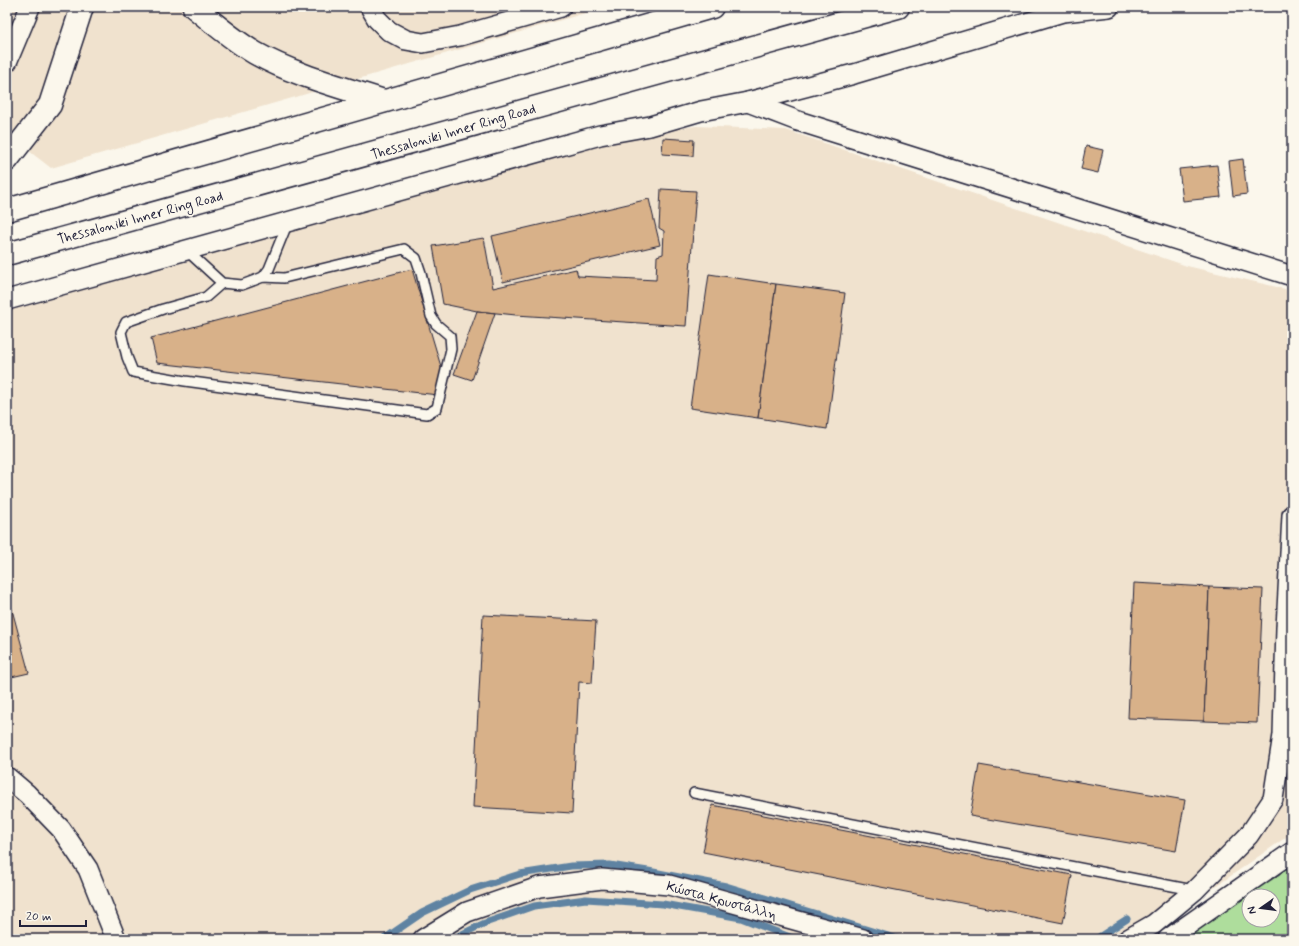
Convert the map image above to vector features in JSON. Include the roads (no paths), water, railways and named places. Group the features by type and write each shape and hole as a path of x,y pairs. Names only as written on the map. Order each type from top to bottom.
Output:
{"main road":[{"path":"7,160 50,105 82,7"},
{"path":"194,7 224,32 255,53 289,70 384,101"},
{"path":"7,210 712,7"},
{"name":"Thessaloniki Inner Ring Road","path":"7,254 898,7"}],"street":[{"path":"7,62 30,7"},
{"path":"370,7 377,18 389,31 406,40 423,43 460,36 561,7"},
{"path":"7,300 600,135 650,126 701,111 748,102 854,74 1063,12 1109,7"},
{"path":"797,89 791,105 798,121"},
{"path":"748,102 798,121 1292,276"},
{"path":"1128,939 1154,924 1194,890 1248,835 1272,799 1283,735 1286,628 1292,515"},
{"path":"7,777 27,794 62,829 88,869 116,939"},
{"path":"1168,939 1292,852"},
{"name":"Κώστα Κρυστάλλη","path":"423,939 467,912 539,887 602,879 669,885 862,939"}],"lane":[{"path":"263,277 269,269 288,222"},
{"path":"186,250 222,283 242,285 263,277 284,278 404,249 416,258 431,316 436,324 450,336 450,349 437,408 427,414 184,381 133,372 127,357 121,332 126,322 163,309 206,297 222,283"},
{"path":"694,793 1194,890"}],"waterway":[{"path":"384,939 422,913 470,890 520,874 571,866 610,865 726,886 898,939"},
{"path":"452,939 485,923 534,906 586,899 663,904 741,918 795,939"},
{"path":"1096,939 1127,919"}]}
